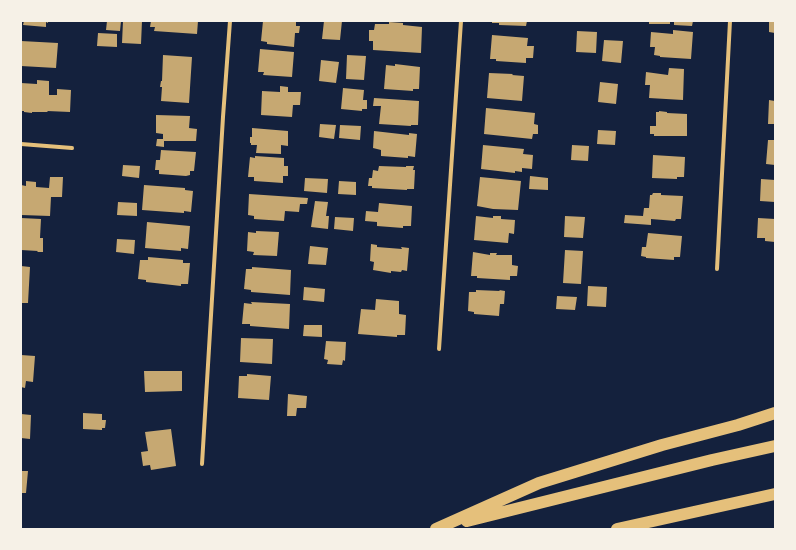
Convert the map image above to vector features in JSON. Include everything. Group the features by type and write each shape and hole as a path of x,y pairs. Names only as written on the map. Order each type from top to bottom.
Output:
{"highway":[{"path":"436,529 539,483 662,445 738,425 775,413"},
{"path":"436,529 712,460 775,446"},
{"path":"618,529 775,494"}],"street":[{"path":"202,464 222,117 230,21"},
{"path":"439,349 461,21"},
{"path":"717,269 730,21"},
{"path":"21,144 72,148"}],"building":[{"path":"24,21 48,21 48,23 46,22 46,27 23,25"},
{"path":"107,21 121,21 120,31 106,30"},
{"path":"123,21 142,21 141,44 122,43"},
{"path":"151,21 198,21 197,34 154,31 155,27 150,27"},
{"path":"263,21 296,22 296,26 300,26 299,33 295,33 294,47 267,44 267,42 261,41"},
{"path":"324,21 342,21 340,40 322,39"},
{"path":"492,21 527,21 526,26 499,25 499,23 492,23"},
{"path":"649,21 670,21 670,24 649,24"},
{"path":"674,21 693,21 692,26 674,25"},
{"path":"769,21 775,21 775,33 769,32"},
{"path":"389,22 422,27 421,53 373,50 373,41 369,41 369,30 374,30 375,24 389,24"},
{"path":"673,30 693,32 691,59 660,57 654,55 655,47 650,47 651,32 673,34"},
{"path":"577,31 597,32 596,53 576,52"},
{"path":"98,33 117,34 117,47 97,46"},
{"path":"492,35 528,38 527,46 534,46 533,58 526,58 526,63 496,61 496,59 490,59"},
{"path":"604,40 623,41 621,63 602,61"},
{"path":"21,41 58,43 56,68 21,66"},
{"path":"260,49 294,52 292,77 263,75 264,72 258,72"},
{"path":"163,55 192,57 189,103 161,101 162,87 160,87 162,81"},
{"path":"347,55 366,56 364,80 346,79"},
{"path":"321,60 339,62 336,83 319,81"},
{"path":"395,64 420,67 419,89 413,89 413,91 384,89 386,65 395,66"},
{"path":"669,68 684,69 683,100 649,98 650,85 645,85 646,72 668,75"},
{"path":"489,73 524,76 522,101 487,98"},
{"path":"37,80 49,81 49,95 57,95 57,89 71,90 70,112 47,111 48,112 32,113 21,111 21,83 37,84"},
{"path":"600,82 618,84 616,104 598,102"},
{"path":"280,86 288,87 288,92 301,92 300,105 293,105 292,117 261,115 262,91 280,92"},
{"path":"343,88 364,90 363,100 367,100 367,109 362,109 362,111 341,109"},
{"path":"374,98 419,101 418,125 379,124 381,106 373,106"},
{"path":"769,100 775,101 775,124 768,124"},
{"path":"486,108 535,113 534,124 538,125 538,134 533,134 532,139 484,134"},
{"path":"656,112 687,114 687,136 654,136 654,134 650,134 650,126 656,126"},
{"path":"156,115 190,116 189,128 197,129 196,141 164,141 164,147 156,146 157,139 163,139 163,134 156,133"},
{"path":"320,124 336,125 334,139 319,137"},
{"path":"340,125 361,126 360,140 339,138"},
{"path":"252,128 288,131 288,146 281,145 281,154 256,153 257,145 251,145 250,143"},
{"path":"598,130 616,131 615,145 597,144"},
{"path":"374,131 409,135 409,133 417,134 415,157 408,156 408,158 381,156 381,150 373,148"},
{"path":"768,140 775,140 775,165 766,164"},
{"path":"483,145 524,149 523,154 533,155 532,169 522,168 522,172 515,171 515,173 481,169"},
{"path":"572,145 589,146 588,161 571,160"},
{"path":"161,150 196,152 194,171 190,171 190,175 186,176 159,174 159,170 155,170 156,160 160,160"},
{"path":"653,155 685,157 684,177 677,177 677,179 652,178"},
{"path":"255,156 284,158 284,166 288,166 288,176 283,176 283,183 254,181 254,177 248,177 250,157 255,158"},
{"path":"123,165 140,166 139,178 122,176"},
{"path":"379,166 414,166 414,189 372,188 372,186 368,186 369,178 372,178 373,170 378,171"},
{"path":"530,176 548,178 548,190 529,189"},
{"path":"50,177 63,177 62,197 51,197 50,216 21,215 21,185 26,186 26,181 36,182 36,187 49,188"},
{"path":"480,177 521,181 518,210 493,209 477,206"},
{"path":"305,178 328,179 327,193 304,191"},
{"path":"761,179 775,180 775,202 760,201"},
{"path":"339,181 356,182 356,195 338,194"},
{"path":"144,185 185,188 185,190 193,191 191,212 184,211 184,213 142,210"},
{"path":"653,193 683,196 681,219 676,219 675,221 651,219 651,225 624,223 625,215 643,216 644,208 649,208 650,195"},
{"path":"249,194 308,198 307,204 300,204 299,212 285,211 284,221 254,219 254,216 248,215"},
{"path":"315,201 328,202 326,216 329,216 328,229 311,227"},
{"path":"118,202 137,203 137,216 117,215"},
{"path":"379,203 412,206 411,226 403,226 403,228 377,226 377,222 365,221 366,211 378,212"},
{"path":"476,216 493,218 493,216 501,216 501,219 515,220 514,234 509,233 508,243 474,240"},
{"path":"565,216 585,217 583,238 564,237"},
{"path":"335,217 354,218 353,231 334,229"},
{"path":"21,218 41,219 40,238 43,238 43,252 21,250"},
{"path":"758,218 775,219 775,242 765,241 765,238 757,238"},
{"path":"147,222 190,226 188,249 181,248 181,251 145,248"},
{"path":"256,231 279,232 277,256 253,255 254,252 247,251 248,232 256,233"},
{"path":"648,233 682,236 680,257 674,257 674,260 646,258 641,256 642,247 646,247"},
{"path":"117,239 135,240 134,254 116,252"},
{"path":"371,244 377,245 377,247 402,249 401,247 409,248 407,271 391,271 391,273 373,270 374,262 370,261"},
{"path":"310,246 328,248 326,265 308,264"},
{"path":"565,250 583,251 581,284 563,283"},
{"path":"473,252 490,255 490,253 497,253 496,255 512,255 512,265 518,266 517,276 510,276 510,280 477,278 477,276 471,276"},
{"path":"148,257 183,260 183,263 190,263 188,284 181,284 181,286 146,282 146,280 138,279 140,260 148,260"},
{"path":"21,266 30,267 28,303 21,303"},
{"path":"252,267 291,270 290,295 251,292 251,290 244,289 246,269 252,269"},
{"path":"588,286 607,287 606,307 587,306"},
{"path":"304,287 325,289 324,302 303,300"},
{"path":"476,290 505,291 504,304 500,304 499,316 474,314 474,312 468,311 469,292 476,292"},
{"path":"557,296 577,297 575,310 556,309"},
{"path":"376,299 399,301 399,314 406,315 405,335 397,335 397,337 358,334 361,309 375,310"},
{"path":"251,302 290,304 289,329 242,324 244,303 252,304"},
{"path":"304,325 322,325 322,337 303,336"},
{"path":"241,338 273,339 272,364 240,362"},
{"path":"326,341 346,342 345,361 343,360 342,365 327,364 328,360 324,359"},
{"path":"21,355 35,356 33,382 26,381 25,388 21,387"},
{"path":"144,371 182,371 182,391 145,392"},
{"path":"247,374 271,376 269,400 238,398 239,376 247,376"},
{"path":"288,394 307,396 306,408 297,408 296,416 287,416"},
{"path":"83,413 102,414 102,420 106,420 105,428 102,428 102,430 83,429"},
{"path":"21,414 31,415 30,439 21,438"},
{"path":"171,429 176,466 151,470 150,465 143,466 141,452 148,451 145,432"},
{"path":"21,471 28,471 26,493 21,493"}]}
